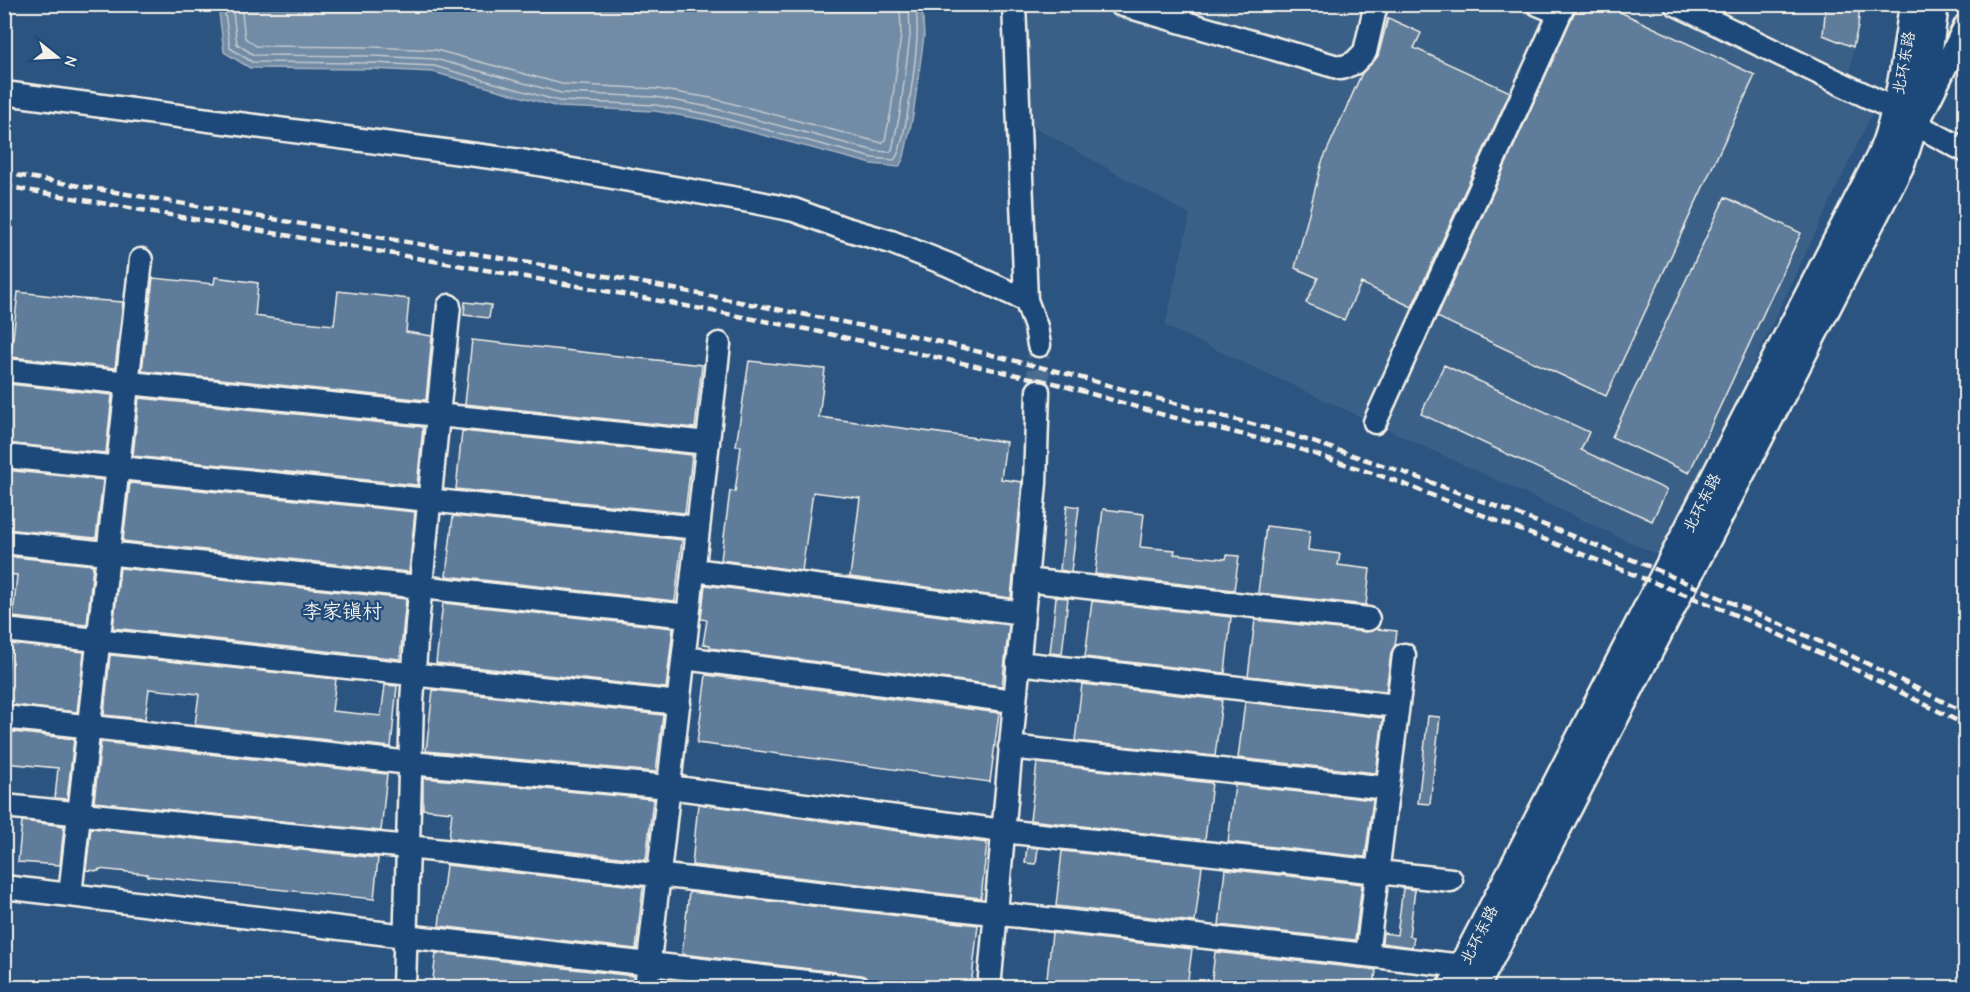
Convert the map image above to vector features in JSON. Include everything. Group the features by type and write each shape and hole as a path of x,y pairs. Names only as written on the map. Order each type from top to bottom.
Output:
{"main road":[{"name":"北环东路","path":"1463,980 1881,157 1906,128 1914,4"},
{"name":"北环东路","path":"1463,980 1893,176 1923,75 1934,4"}],"street":[{"path":"1014,4 1026,300 1036,327 1039,345"},
{"path":"1120,4 1341,68 1354,63 1365,52 1376,4"},
{"path":"1375,422 1562,9 1538,4"},
{"path":"1676,4 1906,128 1965,151"},
{"path":"1906,128 1965,25"},
{"path":"4,93 521,160 765,204 794,210 891,242 1026,300"},
{"path":"70,895 141,260"},
{"path":"404,987 414,675 449,306"},
{"path":"646,987 719,344"},
{"path":"4,370 708,443"},
{"path":"989,987 1035,483 1038,391"},
{"path":"4,456 698,528"},
{"path":"4,542 688,616"},
{"path":"694,570 1023,612"},
{"path":"1026,580 1368,620"},
{"path":"4,630 679,703"},
{"path":"1367,955 1404,655"},
{"path":"684,658 1014,701"},
{"path":"1018,663 1397,706"},
{"path":"4,717 411,763 669,787 1003,831 1451,880"},
{"path":"1010,747 1387,788"},
{"path":"4,806 408,847 1367,955 1463,980"},
{"path":"4,887 405,936 860,987"}],"shaded area":[{"path":"1024,5 1860,5 1846,99 1873,111 1662,557 1165,326 1190,215 1027,123"}],"water":[{"path":"922,4 924,36 913,115 904,157 899,167 872,164 706,120 655,111 558,107 433,72 250,68 224,52 219,12 221,5"}],"building":[{"path":"1578,4 1603,4 1755,75 1606,396 1437,317"},
{"path":"1826,4 1860,4 1853,47 1823,35"},
{"path":"1388,18 1421,33 1414,48 1510,92 1412,307 1361,283 1344,320 1306,303 1318,278 1295,268 1322,162 1362,73 1378,56"},
{"path":"1725,197 1801,233 1689,473 1612,437"},
{"path":"215,277 258,283 255,316 284,320 334,325 338,291 409,299 406,332 432,336 426,400 142,371 153,278 214,284"},
{"path":"18,292 123,302 115,368 11,357"},
{"path":"465,302 491,305 489,318 464,315"},
{"path":"472,340 702,365 695,428 465,404"},
{"path":"749,361 825,369 819,417 1006,442 1001,479 1022,482 1011,598 850,577 860,498 813,492 802,571 721,560 730,491 735,492 741,446 736,446"},
{"path":"1444,365 1589,432 1581,450 1667,490 1652,521 1421,414"},
{"path":"8,384 112,395 106,453 4,443 4,412"},
{"path":"139,398 423,427 417,485 133,456"},
{"path":"462,431 692,455 685,513 456,489"},
{"path":"4,470 103,480 96,538 4,529"},
{"path":"130,483 415,512 409,572 123,541"},
{"path":"1067,505 1079,507 1071,572 1060,570"},
{"path":"1103,509 1144,514 1140,547 1175,550 1174,554 1226,559 1227,555 1239,556 1234,590 1095,574"},
{"path":"453,516 682,540 675,601 446,576"},
{"path":"1266,526 1310,531 1308,550 1340,554 1338,565 1370,569 1366,605 1258,593"},
{"path":"4,556 93,565 87,625 13,617 17,575 4,574"},
{"path":"120,568 406,599 400,659 113,628"},
{"path":"705,585 1009,625 1002,686 710,648 710,645 703,644 707,620 701,619"},
{"path":"1056,597 1068,598 1062,654 1050,653"},
{"path":"1092,601 1231,617 1225,673 1085,657"},
{"path":"443,603 673,628 666,688 436,663"},
{"path":"1255,620 1366,632 1377,629 1397,631 1391,653 1386,691 1248,676"},
{"path":"10,644 84,652 77,712 4,704"},
{"path":"110,655 336,679 332,711 381,716 385,685 397,686 391,747 195,725 199,694 149,689 145,719 104,715"},
{"path":"706,675 999,713 990,782 697,743"},
{"path":"1082,684 1222,700 1215,756 1075,741"},
{"path":"433,690 663,715 656,772 426,751"},
{"path":"1245,702 1383,718 1376,773 1238,758"},
{"path":"1428,716 1440,717 1430,804 1418,803"},
{"path":"4,731 74,739 67,799 55,798 58,768 4,763"},
{"path":"101,742 387,774 381,831 94,802"},
{"path":"1037,763 1212,783 1205,840 1030,820"},
{"path":"423,778 653,799 646,860 449,838 452,812 423,809"},
{"path":"1235,785 1373,800 1365,857 1228,842"},
{"path":"698,804 987,843 981,898 692,865"},
{"path":"22,821 64,826 60,865 18,862"},
{"path":"91,828 378,858 374,899 99,869 99,871 86,870"},
{"path":"1027,847 1038,848 1036,864 1025,863"},
{"path":"1062,851 1202,866 1195,922 1056,906"},
{"path":"446,865 643,887 636,949 439,926"},
{"path":"1225,869 1362,884 1355,940 1219,925"},
{"path":"1403,888 1415,890 1409,936 1414,937 1412,947 1382,943 1383,933 1397,935"},
{"path":"689,892 978,925 971,987 944,987 868,979 861,975 682,954"},
{"path":"1052,933 1192,949 1187,987 1046,987"},
{"path":"1215,952 1376,970 1374,987 1211,987"},
{"path":"436,953 633,976 632,987 432,987"},
{"path":"679,981 736,987 678,987"}],"tunnel":[{"path":"1038,391 1039,345"}],"railway":[{"path":"4,173 623,279 924,338 1289,434 1400,471 1648,566 1848,654 1966,713"},
{"path":"4,186 623,294 806,329 1054,383 1164,415 1293,447 1396,481 1724,610 1842,663 1966,725"}],"district":[{"name":"李家镇村","path":"342,611"}]}
